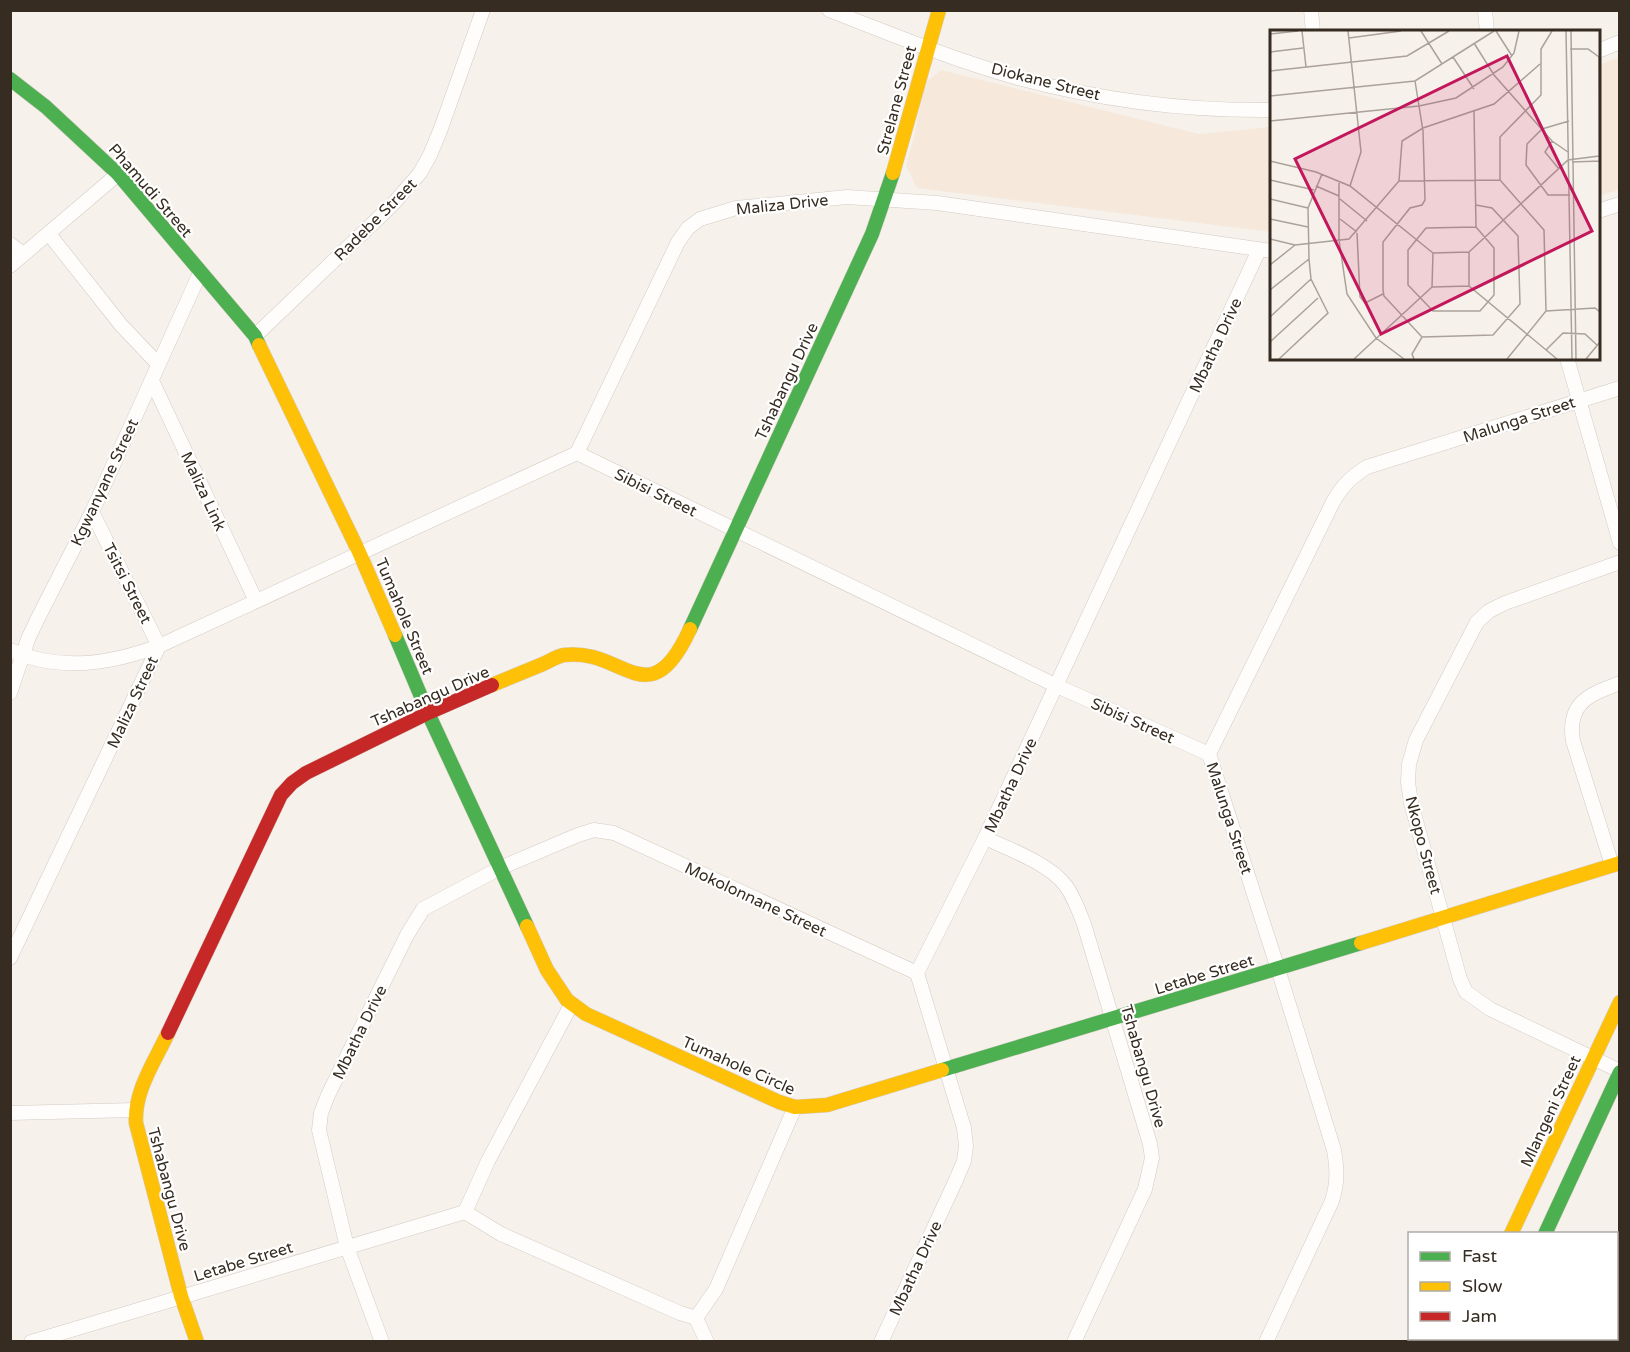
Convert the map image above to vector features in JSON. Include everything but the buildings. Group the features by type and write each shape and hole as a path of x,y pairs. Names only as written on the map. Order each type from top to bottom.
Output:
{"street":[{"name":"Radebe Street","path":"255,336 393,204 420,173 440,131 483,10"},
{"name":"Diokane Street","path":"829,10 1017,77 1070,90 1184,107 1270,110"},
{"name":"Strelane Street","path":"886,198 939,10"},
{"path":"1311,10 1313,30"},
{"path":"1485,10 1487,30"},
{"path":"1600,51 1620,42"},
{"name":"Phamudi Street","path":"10,79 46,107 118,174 255,336"},
{"path":"10,266 118,174"},
{"name":"Maliza Drive","path":"577,453 678,242 688,228 700,219 736,208 846,197 886,198 937,203 1265,250"},
{"name":"Tshabangu Drive","path":"196,1341 181,1296 136,1125 135,1110 146,1079 281,795 306,773 428,713 563,655 576,654 591,657 640,676 656,675 665,669 680,651 886,198"},
{"path":"1600,211 1620,204"},
{"path":"48,234 121,325 158,364"},
{"path":"10,244 23,254"},
{"name":"Mbatha Drive","path":"881,1341 964,1161 966,1146 964,1128 917,973 985,838 1265,250"},
{"name":"Kgwanyane Street","path":"10,693 17,653 92,512 200,273"},
{"name":"Tumahole Street","path":"255,336 359,552 428,713 547,970 571,1005"},
{"path":"1568,360 1620,543"},
{"name":"Maliza Link","path":"152,381 256,601"},
{"name":"Malunga Street","path":"1266,1341 1338,1184 1334,1150 1209,754 1333,502 1352,476 1367,468 1620,387"},
{"path":"359,552 577,453"},
{"name":"Sibisi Street","path":"577,453 1057,686 1209,754"},
{"name":"Tsitsi Street","path":"92,512 159,646"},
{"name":"Maliza Street","path":"10,958 159,646 359,552"},
{"name":"Nkopo Street","path":"1620,562 1489,611 1477,622 1416,740 1409,764 1408,782 1411,803 1466,992 1490,1009 1620,1071"},
{"path":"17,653 69,664 93,664 135,655 159,646"},
{"path":"1616,864 1573,741 1571,728 1573,715 1579,704 1594,693 1620,683"},
{"name":"Mbatha Drive","path":"382,1341 347,1247 319,1130 321,1113 328,1095 415,919 423,909 500,868 594,830"},
{"name":"Mokolonnane Street","path":"594,830 614,833 917,973"},
{"name":"Tshabangu Drive","path":"985,838 1034,861 1065,884 1076,902 1113,1018 1145,1126 1152,1158 1145,1189 1074,1341"},
{"name":"Letabe Street","path":"795,1107 827,1105 1616,864"},
{"name":"Mlangeni Street","path":"1511,1232 1620,1002"},
{"path":"571,1005 488,1161 465,1212 501,1234 672,1310 696,1318 706,1341"},
{"name":"Tumahole Circle","path":"571,1005 761,1095 795,1107 716,1289 696,1318"},
{"path":"1545,1232 1620,1071"},
{"path":"10,1113 135,1110"},
{"name":"Letabe Street","path":"31,1341 465,1212"}],"shaded area":[{"path":"1619,57 1619,190 1600,196 1600,65"},
{"path":"941,70 1199,134 1270,127 1270,232 917,188 906,166 924,84"}],"traffic: fast":[{"path":"10,79 46,107 118,174 255,336 259,345"},
{"path":"690,629 872,234 893,173"},
{"path":"395,635 428,713 527,926"},
{"path":"942,1070 1361,943"},
{"path":"1546,1232 1620,1072"}],"traffic: slow":[{"path":"893,173 939,10"},
{"path":"259,345 359,552 395,635"},
{"path":"492,685 564,655 585,655 634,673 648,675 661,670 675,656 690,629"},
{"path":"1361,943 1620,863"},
{"path":"527,926 547,970 567,1000 586,1014 779,1102 795,1107 827,1105 942,1070"},
{"path":"1512,1232 1620,1002"},
{"path":"168,1033 138,1099 136,1123 181,1296 197,1342"}],"traffic: jam":[{"path":"168,1033 281,795 292,783 306,773 428,713 492,685"}]}
